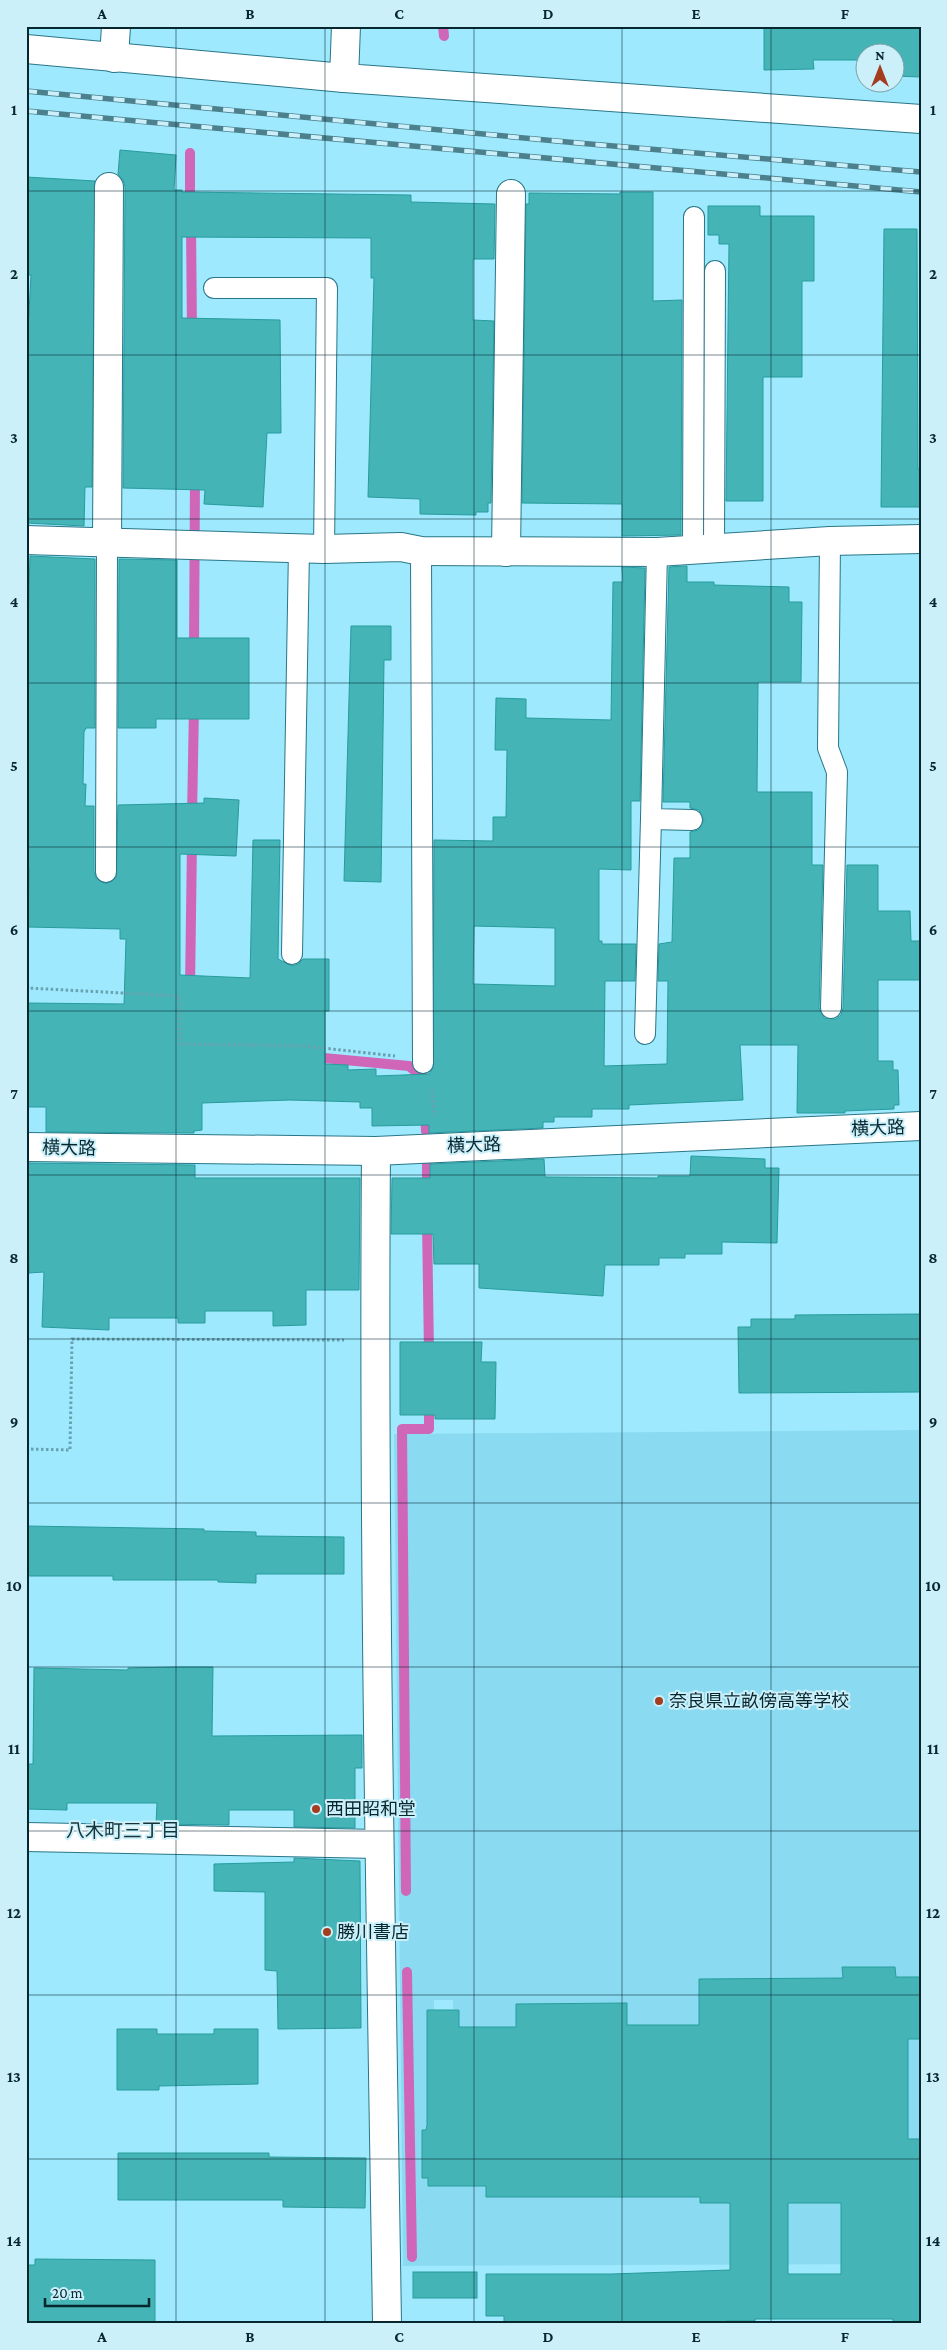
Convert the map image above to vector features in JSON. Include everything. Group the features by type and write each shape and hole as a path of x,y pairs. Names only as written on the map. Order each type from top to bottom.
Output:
{"street":[{"path":"114,58 116,26"},
{"path":"344,78 346,26"},
{"path":"26,49 344,78 921,119"},
{"path":"107,543 109,187"},
{"path":"506,552 511,194"},
{"path":"26,540 311,549 401,547 421,551 657,552 830,541 921,539"},
{"name":"横大路","path":"26,1147 376,1151 921,1126"},
{"path":"376,1151 375,1340 379,1844 387,2324"},
{"path":"26,1837 379,1844"}],"lane":[{"path":"694,217 704,550"},
{"path":"704,550 715,271"},
{"path":"214,288 327,288 311,549 292,954"},
{"path":"830,541 828,748 837,772 831,1008"},
{"path":"106,872 107,543"},
{"path":"421,551 423,1063"},
{"path":"646,1034 657,552"},
{"path":"651,818 692,820"}],"path":[{"path":"26,980 28,988 179,996 180,1044 304,1046 371,1052 423,1063 429,1069 432,1076 435,1147"},
{"path":"26,1449 70,1450 72,1339 375,1340"}],"shaded area":[{"name":"奈良県立畝傍高等学校","path":"921,1430 921,1977 896,1977 895,1967 842,1967 843,1978 699,2039 627,2025 627,2003 516,2004 516,2027 485,2027 485,2115 486,2197 660,2197 854,2064 700,2203 921,2203 921,2236 841,2236 841,2260 921,2264 403,2266 394,1434","holes":["434,2000 453,2000 453,2009 459,2009 459,2100 427,2100 427,2011 434,2010","426,2125 444,2125 422,2178 426,2130"]},
{"path":"887,2039 921,2039 921,2139 883,2140"}],"building":[{"path":"764,26 921,26 921,77 904,76 904,42 854,42 854,60 813,60 814,69 764,70"},
{"path":"120,150 176,155 174,190 182,190 182,192 411,195 411,202 495,204 494,259 473,259 473,320 494,321 491,503 488,503 488,512 476,512 476,515 420,514 420,499 368,497 374,278 371,278 371,238 182,237 182,318 280,320 281,433 267,433 263,507 204,504 205,490 123,488 125,187 123,180 118,174"},
{"path":"26,177 95,181 92,487 85,487 84,526 26,523 26,331 28,331 31,275 26,275"},
{"path":"620,192 653,192 653,301 682,300 681,535 622,536 622,504 522,503 526,204 529,204 529,193 620,194"},
{"path":"708,206 760,206 760,216 814,216 814,281 802,281 802,377 763,377 763,501 726,501 729,244 719,244 719,235 708,235"},
{"path":"884,229 917,229 918,469 921,469 921,507 881,507"},
{"path":"30,556 95,559 95,728 86,728 84,732 83,784 86,784 85,806 94,806 94,872 96,878 106,884 116,878 118,805 204,803 204,798 239,800 236,856 180,854 180,975 250,978 253,840 280,840 278,959 292,966 298,964 303,959 329,959 329,1011 325,1011 325,1064 348,1065 348,1070 376,1069 376,1076 429,1074 433,1068 434,840 493,841 493,817 506,817 507,750 495,750 496,698 526,699 526,718 611,720 613,582 623,582 622,567 645,568 640,801 631,801 631,870 599,869 599,941 602,941 602,944 636,944 635,981 605,981 604,1066 667,1064 668,981 658,981 659,944 672,942 674,858 690,858 690,832 698,830 704,820 699,810 690,808 690,802 663,802 669,567 687,566 687,582 714,582 714,585 789,587 789,602 802,602 801,682 758,682 757,792 812,792 812,865 823,865 819,1008 824,1018 836,1019 841,1015 843,1008 847,865 878,865 878,911 910,911 911,941 921,941 921,980 878,980 878,1061 893,1061 893,1070 898,1070 899,1105 894,1105 894,1109 845,1111 845,1113 797,1113 798,1045 740,1045 743,1100 629,1105 629,1109 592,1109 592,1117 554,1117 554,1122 543,1122 543,1128 429,1133 429,1125 372,1126 372,1108 360,1108 360,1102 290,1100 202,1103 202,1130 194,1131 194,1133 46,1132 46,1107 26,1107 26,1003 124,1004 126,939 120,939 120,929 28,927 26,693","holes":["474,926 555,928 555,986 473,984"]},
{"path":"119,559 177,560 177,638 249,638 249,719 156,719 156,728 118,728"},
{"path":"351,626 391,626 391,660 384,660 381,882 344,881"},
{"path":"691,1156 765,1159 765,1168 779,1168 777,1243 722,1242 722,1254 685,1254 685,1258 659,1258 659,1265 605,1265 603,1296 479,1288 479,1264 434,1264 433,1234 391,1234 392,1178 430,1178 430,1164 544,1159 545,1177 658,1178 658,1176 690,1176"},
{"path":"26,1163 195,1165 195,1178 360,1178 359,1290 306,1290 306,1325 273,1326 273,1311 205,1311 205,1323 178,1323 178,1318 109,1318 109,1330 42,1327 44,1272 29,1273"},
{"path":"921,1314 921,1392 739,1393 738,1327 751,1327 751,1319 795,1319 795,1315"},
{"path":"400,1342 482,1342 481,1362 496,1362 495,1419 435,1419 435,1415 400,1415"},
{"path":"26,1526 204,1529 204,1531 256,1532 256,1536 344,1537 344,1574 256,1574 256,1583 218,1582 218,1580 113,1580 113,1576 26,1576"},
{"path":"213,1667 212,1736 362,1735 362,1768 355,1768 355,1828 294,1827 294,1810 229,1810 229,1825 156,1824 157,1803 67,1803 67,1810 26,1809 26,1764 33,1764 34,1668 128,1670 128,1668"},
{"path":"294,1858 360,1861 361,2028 278,2029 277,1971 265,1970 265,1892 214,1891 214,1864 294,1862"},
{"path":"842,1967 895,1967 896,1977 921,1977 921,2039 908,2039 908,2139 921,2139 921,2324 893,2324 893,2319 755,2319 755,2321 726,2321 726,2324 542,2324 542,2322 504,2322 504,2316 486,2316 486,2274 611,2274 730,2270 730,2203 700,2203 700,2197 486,2197 486,2186 428,2186 428,2178 422,2178 422,2130 426,2130 427,2125 427,2010 459,2010 459,2027 516,2027 516,2004 627,2003 627,2025 699,2025 699,1979 843,1978","holes":["788,2203 841,2203 841,2274 788,2274"]},
{"path":"117,2029 157,2029 157,2034 214,2034 214,2029 258,2029 258,2084 159,2086 159,2090 117,2090"},
{"path":"118,2153 269,2153 269,2157 366,2158 365,2208 283,2207 283,2200 118,2200"},
{"path":"35,2259 155,2260 155,2324 26,2324 26,2265 35,2265"},
{"path":"413,2272 477,2272 477,2298 413,2298"}],"waterway":[{"path":"443,26 444,36"},
{"path":"190,153 190,204"},
{"path":"191,224 192,332"},
{"path":"194,652 195,476"},
{"path":"192,817 194,706"},
{"path":"190,989 192,841"},
{"path":"313,1057 409,1066 424,1078 424,1085"},
{"path":"425,1112 426,1131"},
{"path":"427,1162 427,1192"},
{"path":"427,1221 429,1354"},
{"path":"406,1891 402,1429 429,1429 429,1401"},
{"path":"407,1972 412,2257"}],"railway":[{"path":"26,91 578,143 921,172"},
{"path":"26,111 921,192"}],"place":[{"name":"奈良県立畝傍高等学校","path":"659,1701"},
{"name":"西田昭和堂","path":"316,1809"},
{"name":"勝川書店","path":"327,1932"}],"district":[{"name":"八木町三丁目","path":"123,1830"}]}
